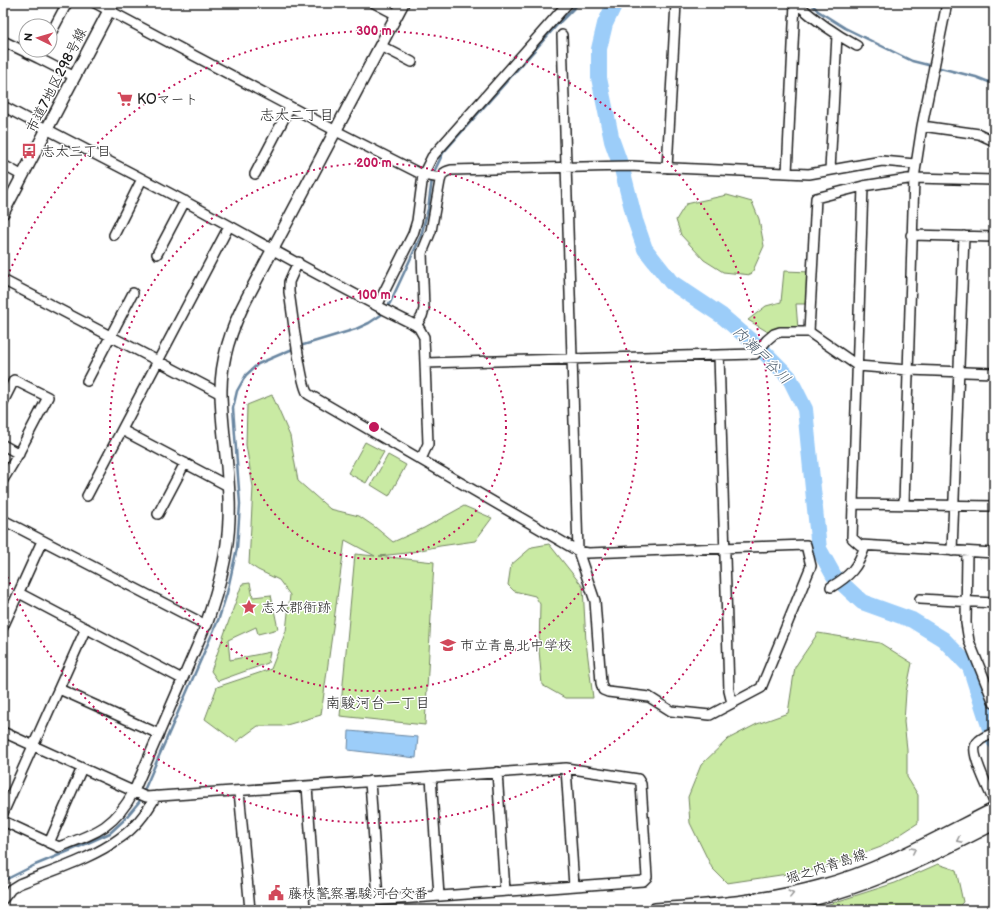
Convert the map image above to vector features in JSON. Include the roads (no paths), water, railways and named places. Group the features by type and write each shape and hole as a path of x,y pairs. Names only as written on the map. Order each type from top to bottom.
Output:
{"main road":[{"name":"堀之内青島線","path":"655,910 730,904 781,897 821,887 854,876 900,856 994,810"},
{"name":"堀之内青島線","path":"760,910 785,906 854,886 906,866 994,824"}],"street":[{"path":"58,20 67,3"},
{"path":"95,3 111,7 336,131 424,176 441,178"},
{"path":"374,3 397,15"},
{"path":"3,821 59,847 95,833 107,825 120,814 134,792 206,625 224,569 230,519 221,394 226,354 232,331 239,312 403,3"},
{"path":"378,306 413,234 417,221 424,176 432,157 568,3"},
{"path":"667,168 676,3"},
{"path":"787,173 796,3"},
{"path":"796,3 816,21 857,46"},
{"path":"904,504 915,164 947,3"},
{"name":"市道7地区298号線","path":"3,213 48,130 111,7"},
{"path":"298,262 289,282 289,292 305,391 578,551 588,553 806,545 811,566 761,688 710,715 671,711 649,697 608,692 603,690 594,601 578,551 562,35"},
{"path":"830,170 837,35"},
{"path":"3,41 18,46"},
{"path":"381,46 412,62"},
{"path":"46,58 75,77"},
{"path":"3,106 416,326 424,337 425,363 428,444 421,459"},
{"path":"255,174 290,106"},
{"path":"922,126 979,134 994,141"},
{"path":"416,326 424,309 422,253 431,231 436,198 441,178 445,171 567,166 629,166 809,174 882,161 915,164"},
{"path":"3,165 23,176"},
{"path":"809,332 816,198 863,186 914,178 994,180"},
{"path":"114,235 142,179"},
{"path":"863,186 852,538 860,545 865,546 994,553"},
{"path":"157,254 185,202"},
{"path":"87,496 229,226"},
{"path":"912,235 994,237"},
{"path":"952,551 964,236"},
{"path":"3,280 221,394"},
{"path":"87,381 133,293"},
{"path":"425,363 755,354 766,340 774,334 780,332 809,332 858,366 908,370 994,373"},
{"path":"719,355 726,548 729,691 732,703"},
{"path":"3,402 14,380 48,397 19,454 3,480"},
{"path":"122,430 228,486"},
{"path":"3,445 19,454"},
{"path":"158,514 185,463"},
{"path":"853,504 954,504 994,506"},
{"path":"3,520 206,625"},
{"path":"3,627 42,541"},
{"path":"831,587 844,579 855,568 865,546"},
{"path":"967,552 966,623 969,641 994,703"},
{"path":"19,593 182,679"},
{"path":"920,599 994,603"},
{"path":"3,813 86,628"},
{"path":"58,690 159,734"},
{"path":"3,732 146,797 566,768 638,779 641,784 647,877 643,881 319,905 315,902 307,786"},
{"path":"994,733 982,738 975,746 974,755 994,802"},
{"path":"49,843 82,768"},
{"path":"566,768 574,886"},
{"path":"497,772 505,891"},
{"path":"431,777 439,896"},
{"path":"370,781 378,900"},
{"path":"239,791 250,910"},
{"path":"3,898 11,889 19,884 107,847 122,837 147,811 156,796"}],"water":[{"path":"349,731 418,737 416,758 348,750"}],"waterway":[{"path":"433,174 443,153 558,24 579,3"},
{"name":"内瀬戸谷川","path":"615,3 605,24 599,49 599,78 612,141 622,169 635,220 645,249 671,282 722,316 763,351 789,377 805,409 819,549 834,576 862,602 912,620 943,639 970,667 994,741"},
{"path":"811,3 818,11 845,28 912,61 976,77 994,84"},
{"path":"300,346 356,329 381,315 390,303 421,236 428,209 432,179"},
{"path":"3,881 35,865 110,833 123,821 139,802 219,618 227,593 237,548 240,504 233,408 237,391 246,375 258,364 295,348"}],"place":[{"name":"KOマート","path":"125,99"},
{"name":"志太三丁目","path":"29,151"},
{"name":"志太郡衙跡","path":"249,607"},
{"name":"市立青島北中学校","path":"448,645"},
{"name":"藤枝警察署駿河台交番","path":"276,893"}],"district":[{"name":"志太二丁目","path":"297,115"},
{"name":"南駿河台一丁目","path":"378,703"}]}
